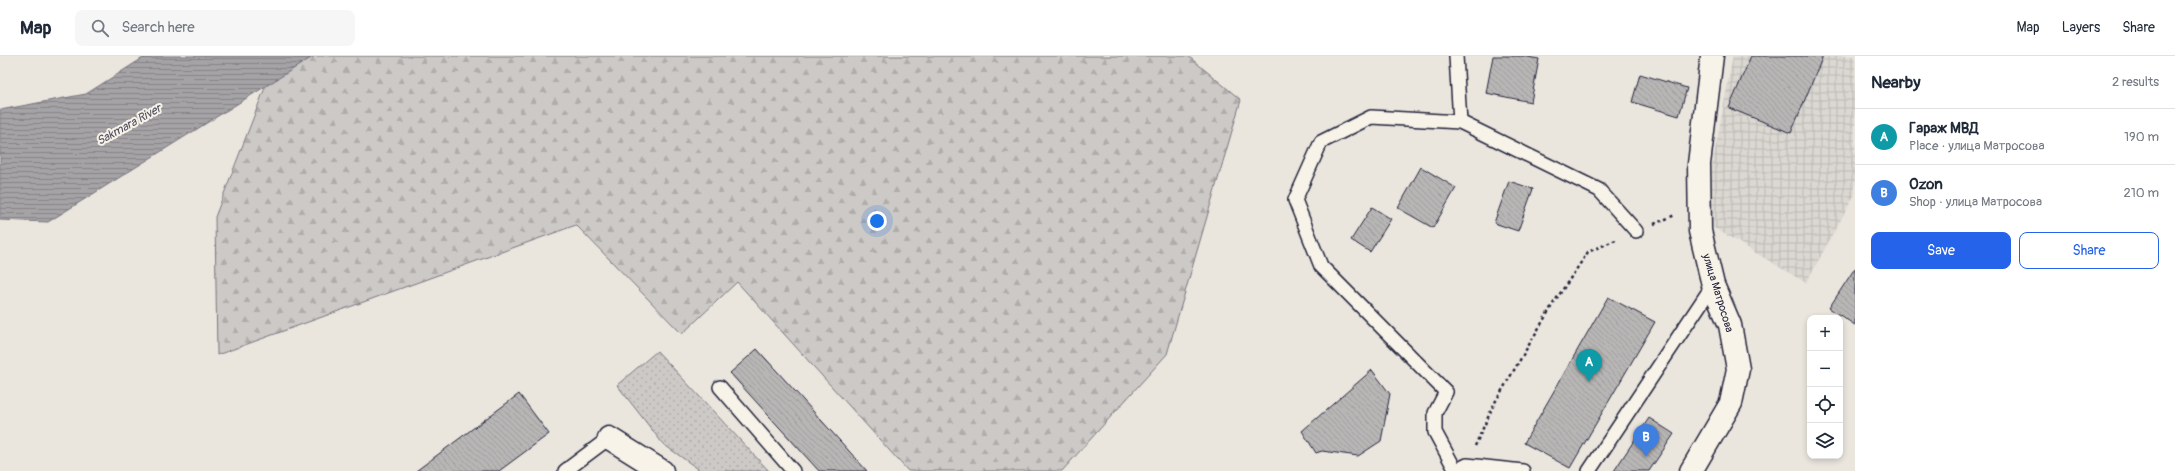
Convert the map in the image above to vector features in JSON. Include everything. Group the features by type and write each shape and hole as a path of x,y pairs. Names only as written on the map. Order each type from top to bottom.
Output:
{"street":[{"name":"улица Матросова","path":"1691,471 1731,403 1738,369 1730,325 1713,285 1700,232 1699,164 1712,56"},
{"path":"609,438 662,471"}],"lane":[{"path":"1456,56 1460,122"},
{"path":"1523,471 1460,469 1435,432 1435,413 1446,392 1321,266 1295,200 1321,142 1371,117 1460,122 1599,190 1636,232"},
{"path":"1589,471 1713,285"},
{"path":"720,387 793,471"},
{"path":"565,471 609,438"}],"path":[{"path":"1460,469 1494,404 1553,304 1588,252 1699,205"}],"shaded area":[{"path":"1733,56 1855,56 1855,194 1806,283 1711,226 1705,203"}],"green space":[{"path":"314,56 1188,56 1241,100 1167,354 1062,471 908,471 737,282 682,334 576,225 217,355 215,217 266,85"},
{"path":"657,351 769,471 701,471 663,444 617,385"}],"water":[{"name":"Sakmara River","path":"146,56 314,56 48,222 0,220 0,110 86,94"}],"building":[{"path":"1493,56 1522,56 1539,59 1531,102 1486,93"},
{"path":"1751,56 1823,56 1791,133 1729,108"},
{"path":"1640,74 1687,88 1679,116 1632,102"},
{"path":"1421,167 1456,188 1433,228 1398,208"},
{"path":"1509,181 1533,189 1518,231 1494,223"},
{"path":"1372,207 1391,219 1370,252 1351,240"},
{"path":"1855,268 1855,325 1843,317 1843,315 1840,315 1829,308"},
{"path":"1608,297 1655,322 1570,468 1524,443"},
{"path":"757,349 867,471 819,471 730,373"},
{"path":"1372,370 1390,394 1381,441 1358,456 1322,451 1316,453 1302,431"},
{"path":"519,394 549,434 499,471 416,471"},
{"path":"1649,418 1674,434 1649,471 1614,471"}],"place":[{"name":"Гараж МВД","path":"1589,382"},
{"name":"Ozon","path":"1646,457"}]}
